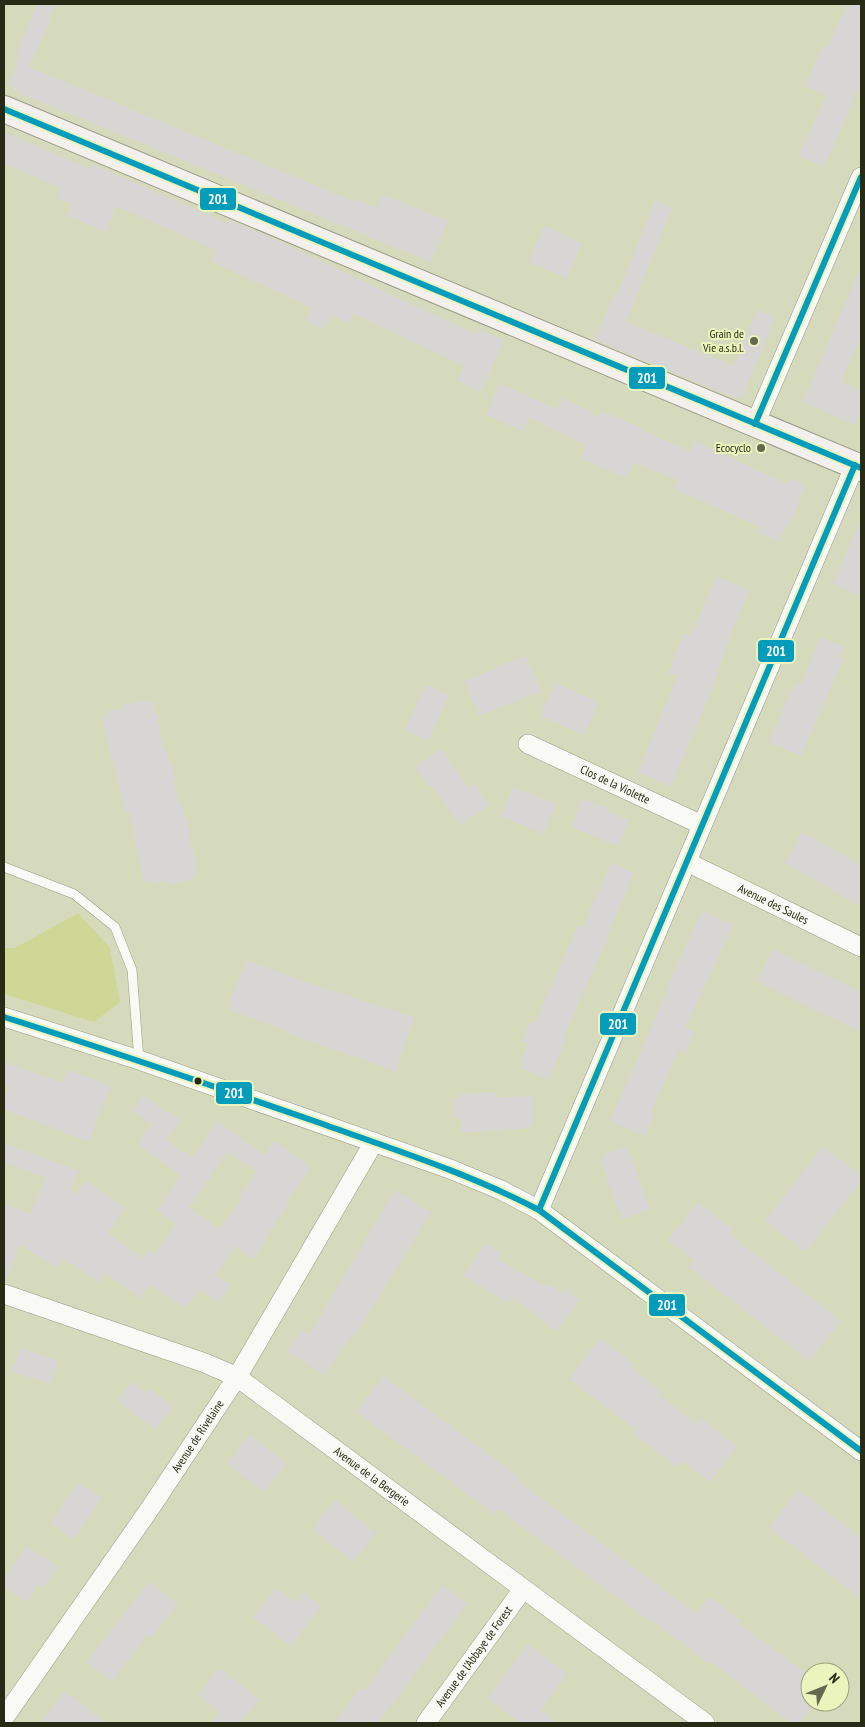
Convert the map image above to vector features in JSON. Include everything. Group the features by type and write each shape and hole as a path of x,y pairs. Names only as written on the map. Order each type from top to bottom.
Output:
{"street":[{"path":"4,109 858,467 702,825 539,1210"},
{"path":"754,424 861,177"},
{"name":"Clos de la Violette","path":"528,744 702,825"},
{"name":"Avenue des Saules","path":"687,862 861,947"},
{"path":"4,1017 139,1060 450,1169 501,1190 539,1210 861,1451"},
{"name":"Avenue de Rivelaine","path":"4,1718 146,1515 238,1377 374,1142"},
{"name":"Avenue de la Bergerie","path":"4,1294 205,1363 238,1377 705,1723"},
{"name":"Avenue de l'Abbaye de Forest","path":"426,1723 524,1589"}],"lane":[{"path":"4,867 74,894 115,927 132,970 139,1060"}],"green space":[{"path":"78,913 110,948 120,1002 94,1022 4,994 4,948 15,948"}],"building":[{"path":"38,4 56,4 29,67 356,202 357,200 377,208 382,194 448,221 431,262 20,93 21,90 19,89 17,92 14,91 14,88 8,85 17,65 20,42"},
{"path":"848,4 861,4 861,83 824,167 799,155 827,95 805,86 823,45 827,47"},
{"path":"4,132 89,169 91,164 229,224 230,220 477,335 479,330 504,340 481,392 457,381 464,366 354,314 349,324 331,315 324,329 306,321 312,308 211,261 216,250 116,206 106,232 67,215 72,205 57,198 61,188 4,163"},
{"path":"655,200 672,208 626,322 734,366 757,310 775,317 743,396 735,398 595,340 614,294 617,295"},
{"path":"544,226 582,243 567,278 529,262"},
{"path":"861,267 861,336 841,382 861,391 861,411 855,425 803,402"},
{"path":"499,384 558,409 563,398 599,416 601,411 690,451 694,441 786,483 795,480 806,485 789,526 787,525 779,542 759,533 761,527 674,489 677,480 633,462 627,478 581,459 586,445 530,418 524,431 486,415"},
{"path":"861,518 861,596 833,584"},
{"path":"716,576 749,590 725,649 712,689 671,786 638,772 678,676 669,673 683,633 691,636"},
{"path":"820,637 844,647 839,658 843,659 801,756 769,742 795,682 802,685"},
{"path":"526,656 541,691 479,716 465,681"},
{"path":"555,683 599,702 584,735 543,717 543,710"},
{"path":"426,684 449,695 428,741 405,730"},
{"path":"149,700 153,701 155,712 159,716 157,721 161,725 159,730 164,750 166,749 170,764 174,768 172,773 176,777 174,782 178,802 181,802 185,817 189,821 187,826 190,829 191,847 195,851 194,855 197,859 195,865 197,876 191,878 191,880 168,885 167,881 152,884 151,881 144,883 129,812 125,813 102,717 107,716 106,712 122,709 122,705"},
{"path":"441,749 468,788 475,784 489,805 460,825 432,785 429,787 415,767"},
{"path":"513,787 556,804 544,834 501,816"},
{"path":"582,799 609,808 608,811 629,820 618,846 572,827"},
{"path":"802,832 861,865 861,906 785,863"},
{"path":"611,863 634,873 564,1036 567,1037 548,1080 521,1068 521,1061 528,1044 522,1041 531,1021 535,1023 578,926 583,928"},
{"path":"702,911 733,925 685,1028 694,1032 685,1053 678,1050 651,1112 654,1114 645,1136 610,1121 667,992 665,991"},
{"path":"773,949 861,992 861,1032 757,981"},
{"path":"246,960 300,980 414,1017 396,1071 231,1011 230,1002"},
{"path":"4,1062 63,1083 68,1070 110,1086 89,1142 4,1109 9,1087 4,1085"},
{"path":"495,1092 495,1098 533,1096 534,1122 531,1122 531,1128 462,1133 461,1119 455,1119 453,1098 462,1097 462,1094"},
{"path":"142,1095 180,1120 166,1140 193,1158 217,1121 265,1155 274,1141 311,1167 286,1203 288,1204 254,1259 235,1246 215,1275 231,1285 219,1303 199,1289 186,1308 150,1285 141,1298 105,1273 99,1282 63,1258 57,1268 20,1244 6,1282 4,1282 4,1204 31,1214 45,1177 4,1162 4,1143 78,1171 70,1190 77,1194 86,1181 125,1208 108,1234 143,1258 148,1250 156,1254 176,1224 157,1211 180,1175 137,1144 152,1124 132,1111","holes":["227,1152 257,1171 239,1197 242,1198 220,1229 189,1208"]},
{"path":"627,1146 650,1209 622,1219 601,1161 604,1154"},
{"path":"823,1146 861,1176 861,1181 805,1252 765,1221"},
{"path":"395,1190 431,1212 355,1336 352,1334 324,1375 287,1351 301,1330 309,1335"},
{"path":"698,1202 733,1229 729,1234 841,1321 809,1361 689,1267 694,1260 668,1240"},
{"path":"485,1243 502,1253 499,1259 545,1287 548,1283 562,1294 566,1289 580,1300 556,1331 512,1297 508,1303 464,1276"},
{"path":"600,1338 634,1364 631,1368 663,1392 660,1396 696,1424 700,1418 737,1446 710,1482 683,1461 678,1467 632,1433 635,1429 569,1379"},
{"path":"21,1348 58,1361 50,1384 12,1371"},
{"path":"383,1376 520,1478 518,1481 696,1614 709,1597 740,1620 738,1623 800,1669 800,1712 808,1712 800,1723 791,1723 710,1661 708,1663 652,1620 651,1622 498,1509 494,1514 356,1412"},
{"path":"132,1382 147,1393 150,1389 173,1407 155,1430 117,1400"},
{"path":"250,1434 286,1464 264,1492 227,1464"},
{"path":"79,1482 102,1498 74,1539 50,1523"},
{"path":"798,1489 861,1538 861,1599 769,1528"},
{"path":"335,1500 376,1533 353,1562 312,1529"},
{"path":"26,1546 58,1567 43,1588 38,1585 27,1602 4,1586 4,1580"},
{"path":"149,1582 178,1604 151,1638 147,1635 112,1682 86,1662"},
{"path":"442,1585 467,1604 378,1723 334,1723 360,1688 364,1691"},
{"path":"276,1588 294,1602 303,1592 321,1606 291,1646 253,1617"},
{"path":"528,1644 567,1674 541,1710 558,1723 521,1723 487,1698"},
{"path":"219,1668 259,1699 240,1723 211,1723 219,1712 198,1695"},
{"path":"65,1691 107,1723 40,1723"}],"transit line":[{"name":"201","path":"4,109 861,468"},
{"name":"201","path":"755,424 861,177"},
{"name":"201","path":"539,1210 855,465"},
{"name":"201","path":"4,1017 161,1068 401,1152 485,1184 539,1210 861,1451"}],"place":[{"name":"Grain de Vie a.s.b.l.","path":"754,341"},
{"name":"Ecocyclo","path":"761,448"}]}
